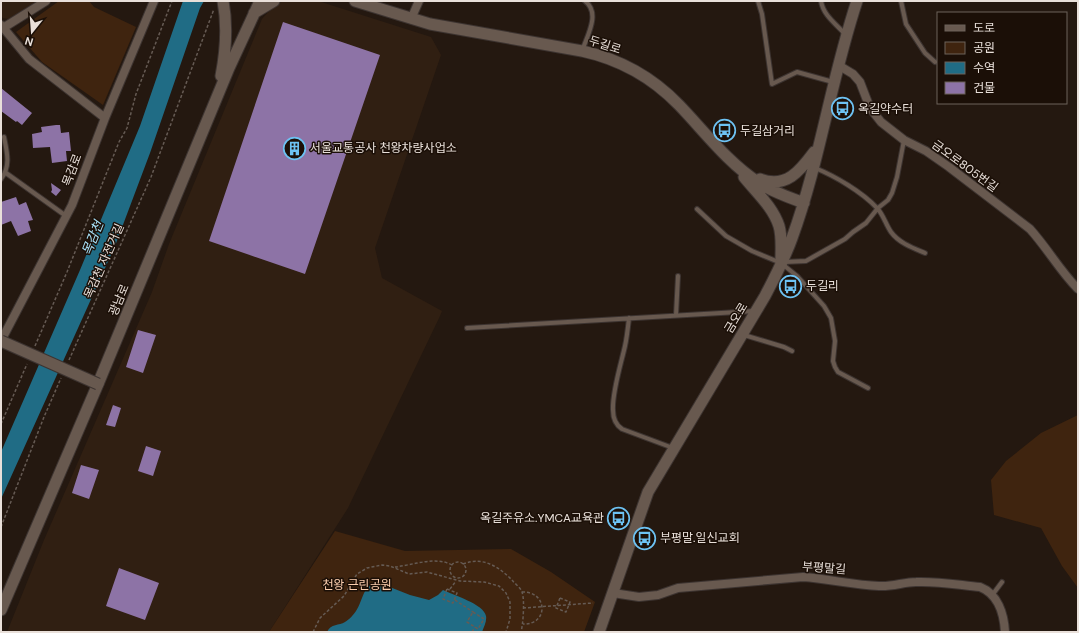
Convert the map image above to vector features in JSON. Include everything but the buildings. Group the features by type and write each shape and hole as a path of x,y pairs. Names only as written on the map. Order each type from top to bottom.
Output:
{"street":[{"path":"46,1 2,26 29,58 105,118"},
{"name":"목감로","path":"1,341 72,204 105,118 154,1"},
{"name":"광남로","path":"1,610 98,384 229,68 260,1"},
{"path":"254,14 274,1"},
{"name":"두길로","path":"355,1 411,18 500,37 582,51 601,55 617,61 650,80 678,104 721,151 748,175 773,190 804,203"},
{"path":"411,18 419,1"},
{"name":"금오로","path":"599,632 648,492 765,296 782,263 792,239 804,203 838,65 857,1"},
{"path":"217,97 226,40 225,16 219,4"},
{"name":"금오로805번길","path":"838,65 853,74 860,82 870,108 881,122 904,140 926,151 1030,230 1042,242 1060,269 1078,289"},
{"path":"748,175 772,182 781,182 789,179 803,166 818,147"},
{"path":"721,151 766,204 776,219 781,239 782,263"},
{"path":"1,341 98,384"},
{"name":"부평말길","path":"613,593 639,597 658,595 678,588 803,578 822,578 880,586 894,586 914,582 980,586 993,594"},
{"path":"993,594 1002,612 1006,632"}],"lane":[{"path":"582,51 592,23 593,12 585,1"},
{"path":"758,1 762,14 772,84 797,72 834,82"},
{"path":"821,1 826,13 847,35"},
{"path":"901,1 906,24 925,53 935,62"},
{"path":"1,179 6,173 8,160 4,137"},
{"path":"782,263 806,261 845,239 866,223 878,208 888,200 892,193 897,177 904,140"},
{"path":"813,167 832,175 878,208 892,234 906,244 925,253"},
{"path":"6,173 66,216"},
{"path":"697,209 714,226 741,245 782,263 797,276 824,306 831,318 835,336 833,361 838,372 868,388"},
{"path":"676,315 678,276"},
{"path":"467,328 755,311"},
{"path":"629,318 626,343 612,410 617,425 622,429 674,448"},
{"path":"741,335 784,347 792,351"},
{"path":"993,594 1002,582"}],"path":[{"path":"33,351 68,272 119,142 127,128 136,94 172,1"},
{"name":"목감천 자전거길","path":"69,362 151,178 191,73 206,26 219,4"},
{"path":"1,424 27,364"},
{"path":"1,527 44,416 62,376"},
{"path":"394,568 435,561 452,565 459,562 464,564 479,561 495,566 505,573 522,592 533,594 540,601 542,614 536,621 523,624"},
{"path":"450,590 452,584 465,573 466,568 464,564"},
{"path":"313,632 315,625 320,618 344,596 357,574 367,568 377,565 386,565 409,574 427,572 499,586 504,590 508,598 510,608 509,624 506,632"},
{"path":"452,565 451,573 457,579"},
{"path":"447,589 450,590 457,593 453,603 443,600 447,589"},
{"path":"521,632 523,624 522,592"},
{"path":"560,598 570,602 566,612 556,608 557,605 560,598"},
{"path":"454,599 473,612 484,620 478,629 467,622 473,612"},
{"path":"523,608 592,603"},
{"path":"472,632 475,627"}],"shaded area":[{"path":"1,1 37,1 9,19 1,16"},
{"path":"283,1 318,1 431,37 441,55 375,248 382,278 442,311 440,316 348,508 269,632 7,632 44,540 152,292 169,244 262,19 271,9"}],"green space":[{"path":"59,1 89,1 94,7 136,27 103,105 42,62 16,32"},
{"path":"1078,415 1078,588 1062,566 1041,528 994,515 991,480 1006,461 1041,433"},
{"name":"천왕 근린공원","path":"335,531 405,551 511,549 551,572 595,602 584,632 269,632"}],"water":[{"name":"목감천","path":"183,1 204,1 200,8 150,153 115,246 1,499 1,452 80,270 140,126"},
{"path":"377,582 410,595 429,600 443,590 468,600 480,608 486,616 486,622 482,632 327,632 331,627 343,623 350,618 358,607 366,589 372,583"}],"place":[{"name":"옥길약수터","path":"842,109"},
{"name":"두길삼거리","path":"725,131"},
{"name":"서울교통공사 천왕차량사업소","path":"294,148"},
{"name":"두길리","path":"790,286"},
{"name":"옥길주유소.YMCA교육관","path":"619,518"},
{"name":"부평말.일신교회","path":"644,538"}]}
